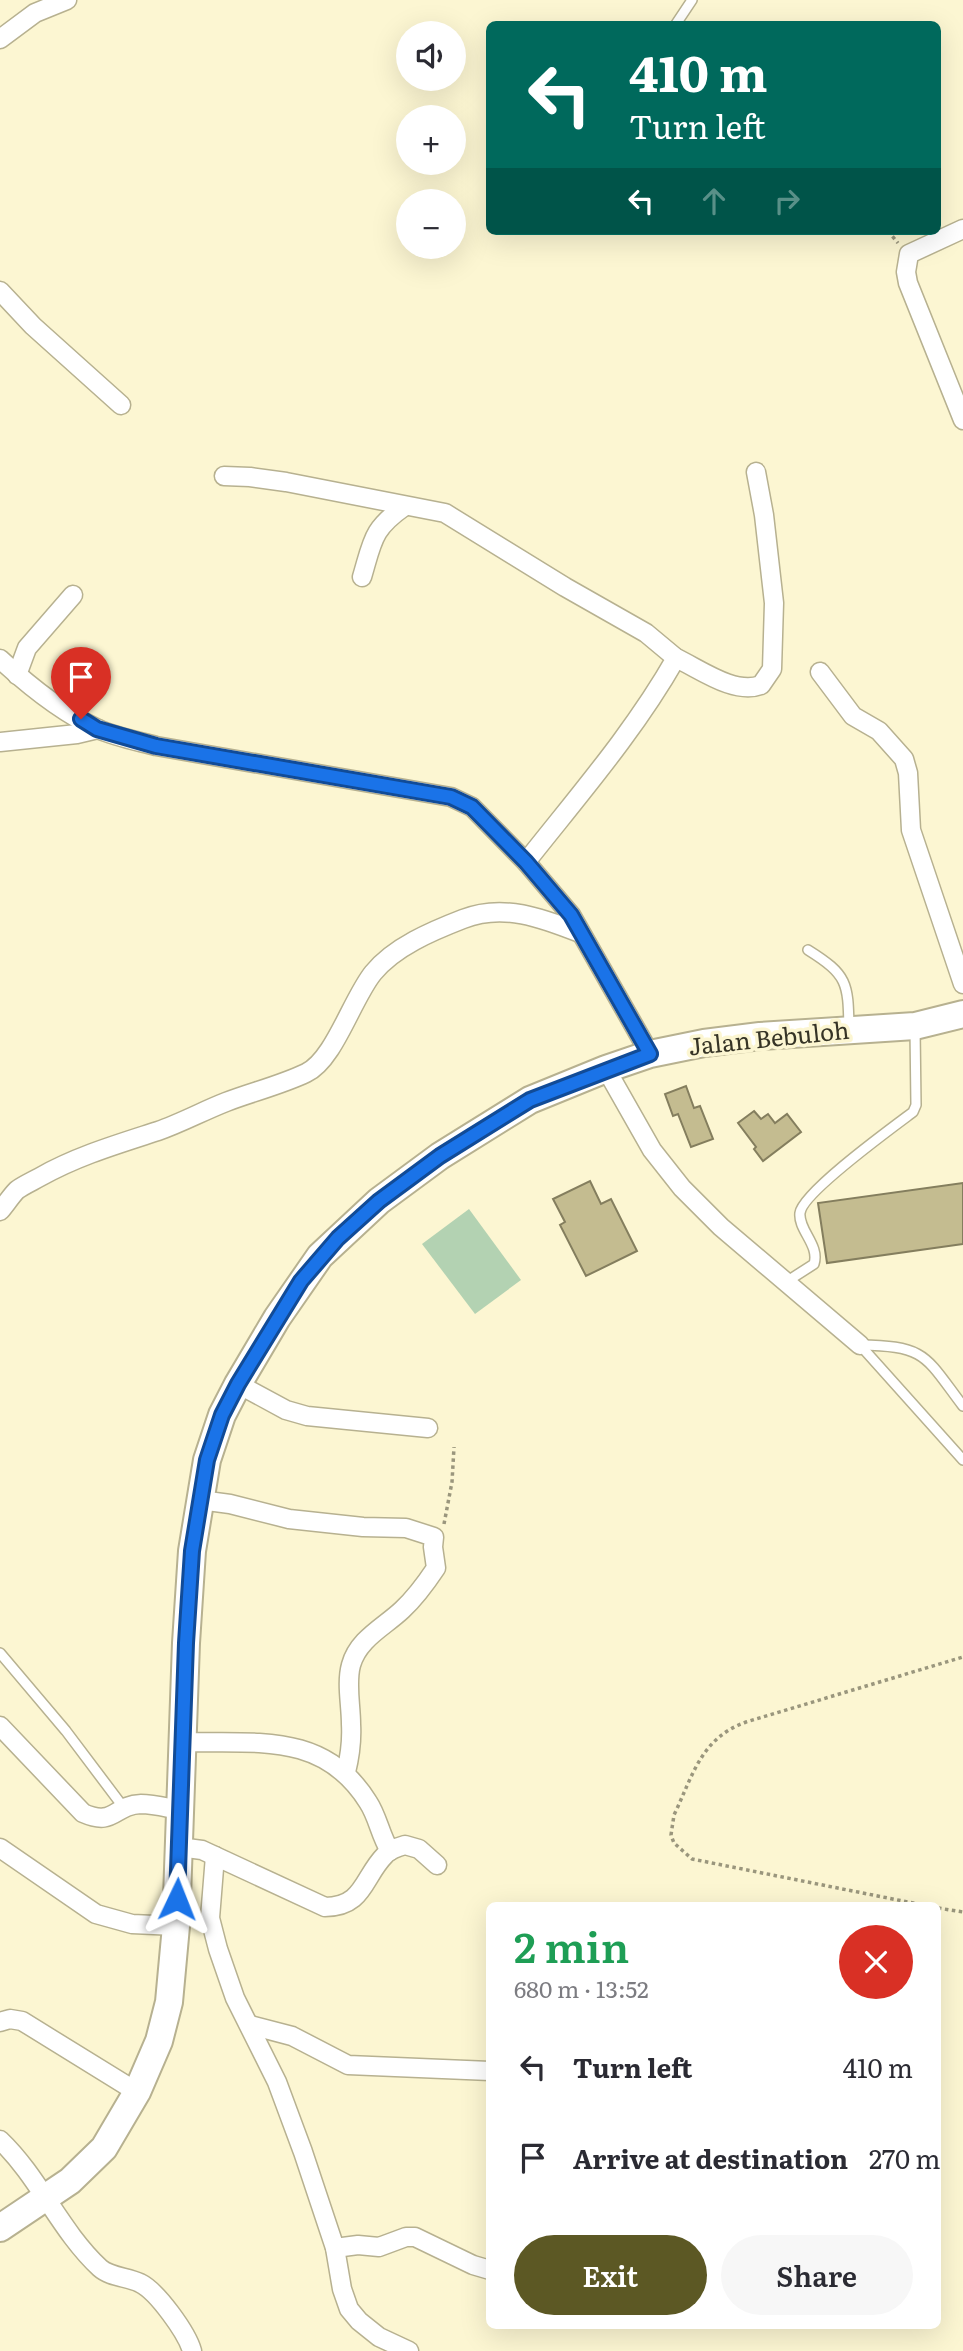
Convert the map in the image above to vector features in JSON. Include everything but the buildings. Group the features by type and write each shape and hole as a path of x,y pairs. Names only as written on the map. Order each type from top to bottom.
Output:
{"main road":[{"name":"Jalan Bebuloh","path":"0,2228 70,2181 104,2148 138,2092 159,2040 169,2002 176,1926 192,1551 200,1500 222,1415 301,1281 338,1238 379,1201 440,1156 530,1100 606,1069 650,1054 704,1043 915,1026 963,1014"}],"street":[{"path":"0,39 36,13 67,0"},
{"path":"963,229 909,254 906,272 963,420"},
{"path":"0,291 33,326 121,405"},
{"path":"224,476 286,482 445,513 646,633 676,659 727,683 746,687 761,685 772,669 774,603 757,472"},
{"path":"362,577 373,539 384,521 405,506"},
{"path":"17,674 27,648 73,595"},
{"path":"0,659 64,708 97,729 156,746 451,797 472,807 526,862 571,915 650,1054"},
{"path":"526,862 614,751 659,689 676,659"},
{"path":"820,672 853,716 879,731 904,759 908,773 911,830 963,984"},
{"path":"0,742 77,734 97,729"},
{"path":"0,1211 18,1190 54,1169 90,1153 162,1129 226,1102 308,1073 330,1050 374,972 405,948 442,928 466,918 508,911 529,915 580,933"},
{"path":"606,1069 652,1150 682,1188 720,1227 860,1345"},
{"path":"238,1384 286,1410 307,1416 428,1428"},
{"path":"200,1500 230,1504 289,1519 363,1527 407,1528 434,1537 436,1568 419,1592 371,1635 353,1659 349,1691 350,1755 346,1772"},
{"path":"0,1726 83,1813 99,1819 107,1818 124,1808 143,1804 180,1810"},
{"path":"183,1742 282,1745 307,1750 346,1772 369,1804 381,1837 390,1851"},
{"path":"179,1847 202,1850 317,1905 334,1907 354,1898 385,1854 390,1851 405,1845 419,1849 438,1865"},
{"path":"0,1849 96,1914 132,1924 176,1926"},
{"path":"215,1856 210,1918 235,1998 277,2082 335,2248 342,2289 349,2309 379,2337 409,2351"},
{"path":"0,2022 10,2019 22,2021 138,2092"},
{"path":"250,2025 292,2036 348,2065 486,2071"},
{"path":"0,2140 85,2252 103,2271 142,2284 158,2298 192,2351"},
{"path":"335,2248 358,2245 379,2247 406,2237 415,2237 486,2269"}],"lane":[{"path":"678,21 692,0"},
{"path":"808,950 826,961 843,978 848,990 849,1030"},
{"path":"786,1282 814,1264 815,1260 812,1245 800,1222 802,1207 864,1150 912,1112 916,1105 915,1026"},
{"path":"860,1345 916,1352 927,1358 963,1406"},
{"path":"860,1345 963,1460"},
{"path":"0,1653 66,1731 124,1808"}],"path":[{"path":"434,1537 446,1521 454,1447"},
{"path":"908,1902 692,1858 674,1843 674,1815 704,1752 724,1732 746,1722 963,1657"},
{"path":"941,1908 963,1912"}],"green space":[{"path":"469,1209 521,1280 475,1314 422,1244"}],"route":[{"path":"81,719 97,729 156,746 451,797 466,803 526,862 571,915 650,1054 530,1100 440,1156 379,1201 320,1256 277,1318 238,1384 222,1415 207,1460 192,1551 177,1899"}]}
